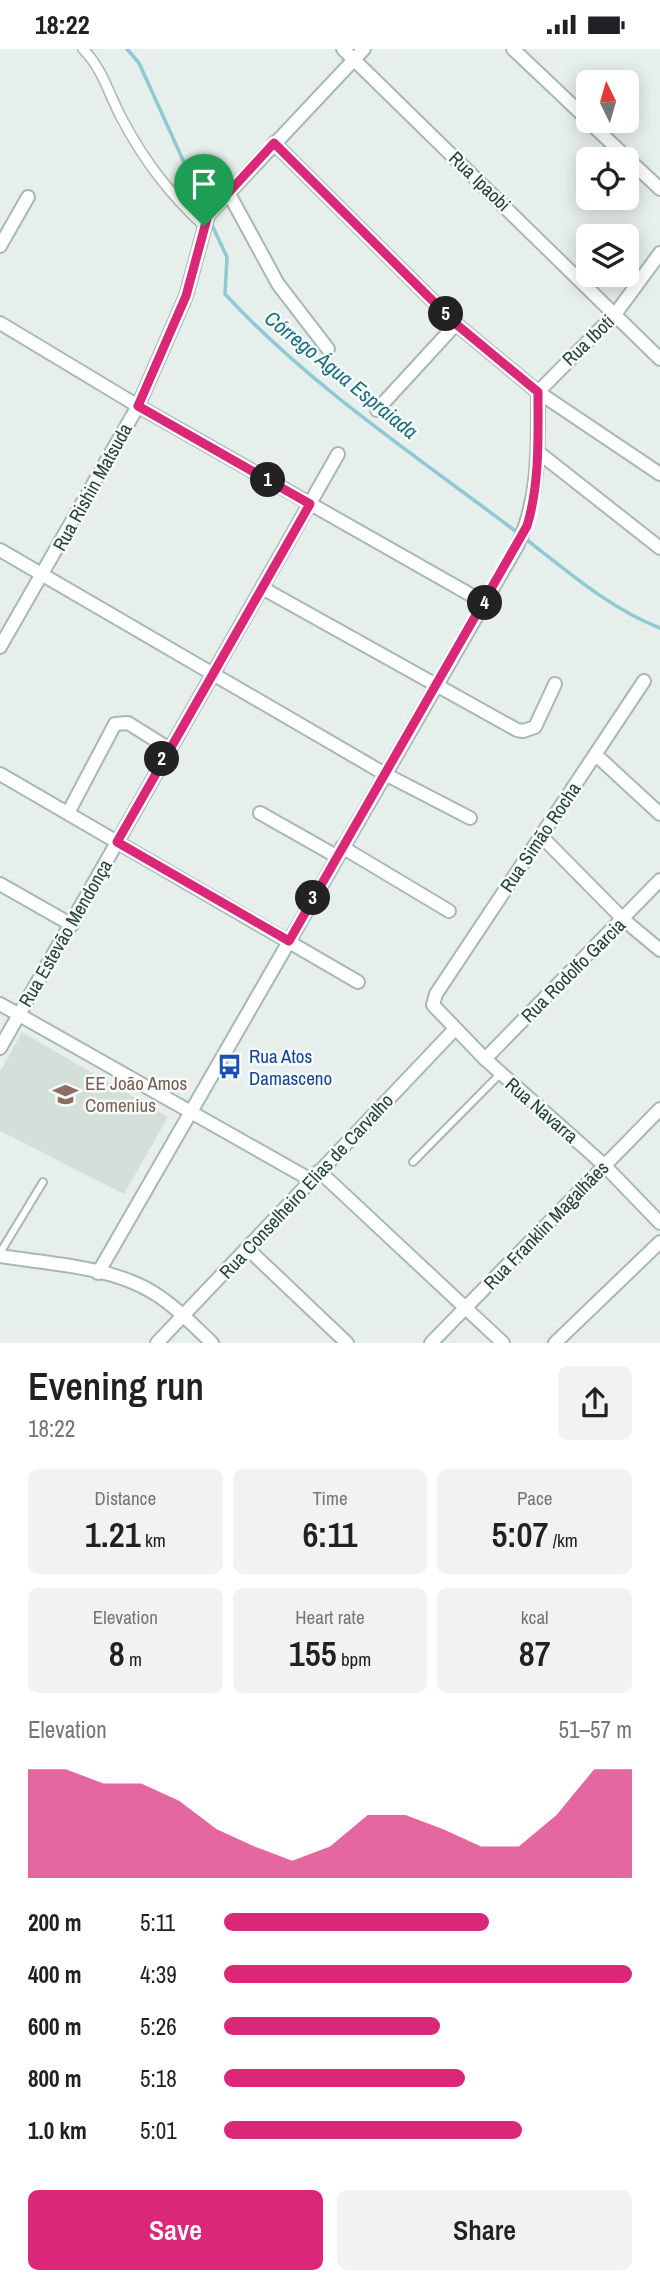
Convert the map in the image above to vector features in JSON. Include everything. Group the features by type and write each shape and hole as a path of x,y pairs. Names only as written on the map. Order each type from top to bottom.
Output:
{"street":[{"path":"83,49 95,61 122,120 168,192 204,226"},
{"name":"Rua Ipaobi","path":"343,49 616,313 660,359"},
{"name":"Rua Rishin Matsuda","path":"0,647 138,406 186,296 204,226 217,204 364,49"},
{"path":"513,49 576,109"},
{"path":"601,133 660,189"},
{"path":"274,143 456,324 538,392 660,474"},
{"path":"229,192 278,284 328,349"},
{"path":"0,246 27,197"},
{"name":"Rua Iboti","path":"538,392 616,313 660,253"},
{"path":"0,323 138,406 485,603"},
{"path":"377,410 456,324"},
{"path":"98,1273 527,526 532,510 538,452 538,392"},
{"path":"538,452 660,548"},
{"name":"Rua Estevão Mendonça","path":"0,1048 72,925 168,748 264,589 338,454"},
{"path":"0,550 386,774 470,818"},
{"path":"264,589 436,687 523,731 535,727 555,684"},
{"name":"Rua Simão Rocha","path":"436,994 644,681"},
{"path":"68,813 115,725 128,723 168,748"},
{"path":"596,755 660,814"},
{"path":"0,774 358,982"},
{"path":"260,813 339,851 449,911"},
{"path":"540,835 624,919 660,950"},
{"name":"Rua Rodolfo Garcia","path":"485,1059 660,880"},
{"path":"0,884 72,925"},
{"name":"Rua Navarra","path":"436,994 433,1000 435,1009 454,1030 604,1165 660,1223"},
{"path":"0,1004 190,1112 315,1175 467,1306 503,1342"},
{"name":"Rua Conselheiro Elias de Carvalho","path":"158,1342 454,1030"},
{"name":"Rua Franklin Magalhães","path":"431,1342 660,1109"},
{"path":"555,1342 660,1242"},
{"path":"248,1249 348,1342"},
{"path":"0,1254 98,1273 153,1293 212,1342"}],"lane":[{"path":"413,1162 500,1073"},
{"path":"0,1254 43,1182"}],"shaded area":[{"name":"EE João Amos Comenius","path":"22,1032 168,1117 124,1194 0,1131 0,1072"}],"waterway":[{"name":"Córrego Água Espraiada","path":"127,49 139,63 207,213"},
{"name":"Córrego Água Espraiada","path":"211,223 227,257 225,294 291,358 362,417 582,583 620,608 660,628"}],"place":[{"name":"Rua Atos Damasceno","path":"229,1067"},
{"name":"EE João Amos Comenius","path":"65,1094"}],"route":[{"path":"274,143 456,324 538,392 538,452 532,510 527,526 289,941 117,842 168,748 264,589 310,504 138,406 191,283 204,226 210,212 274,143"}]}
